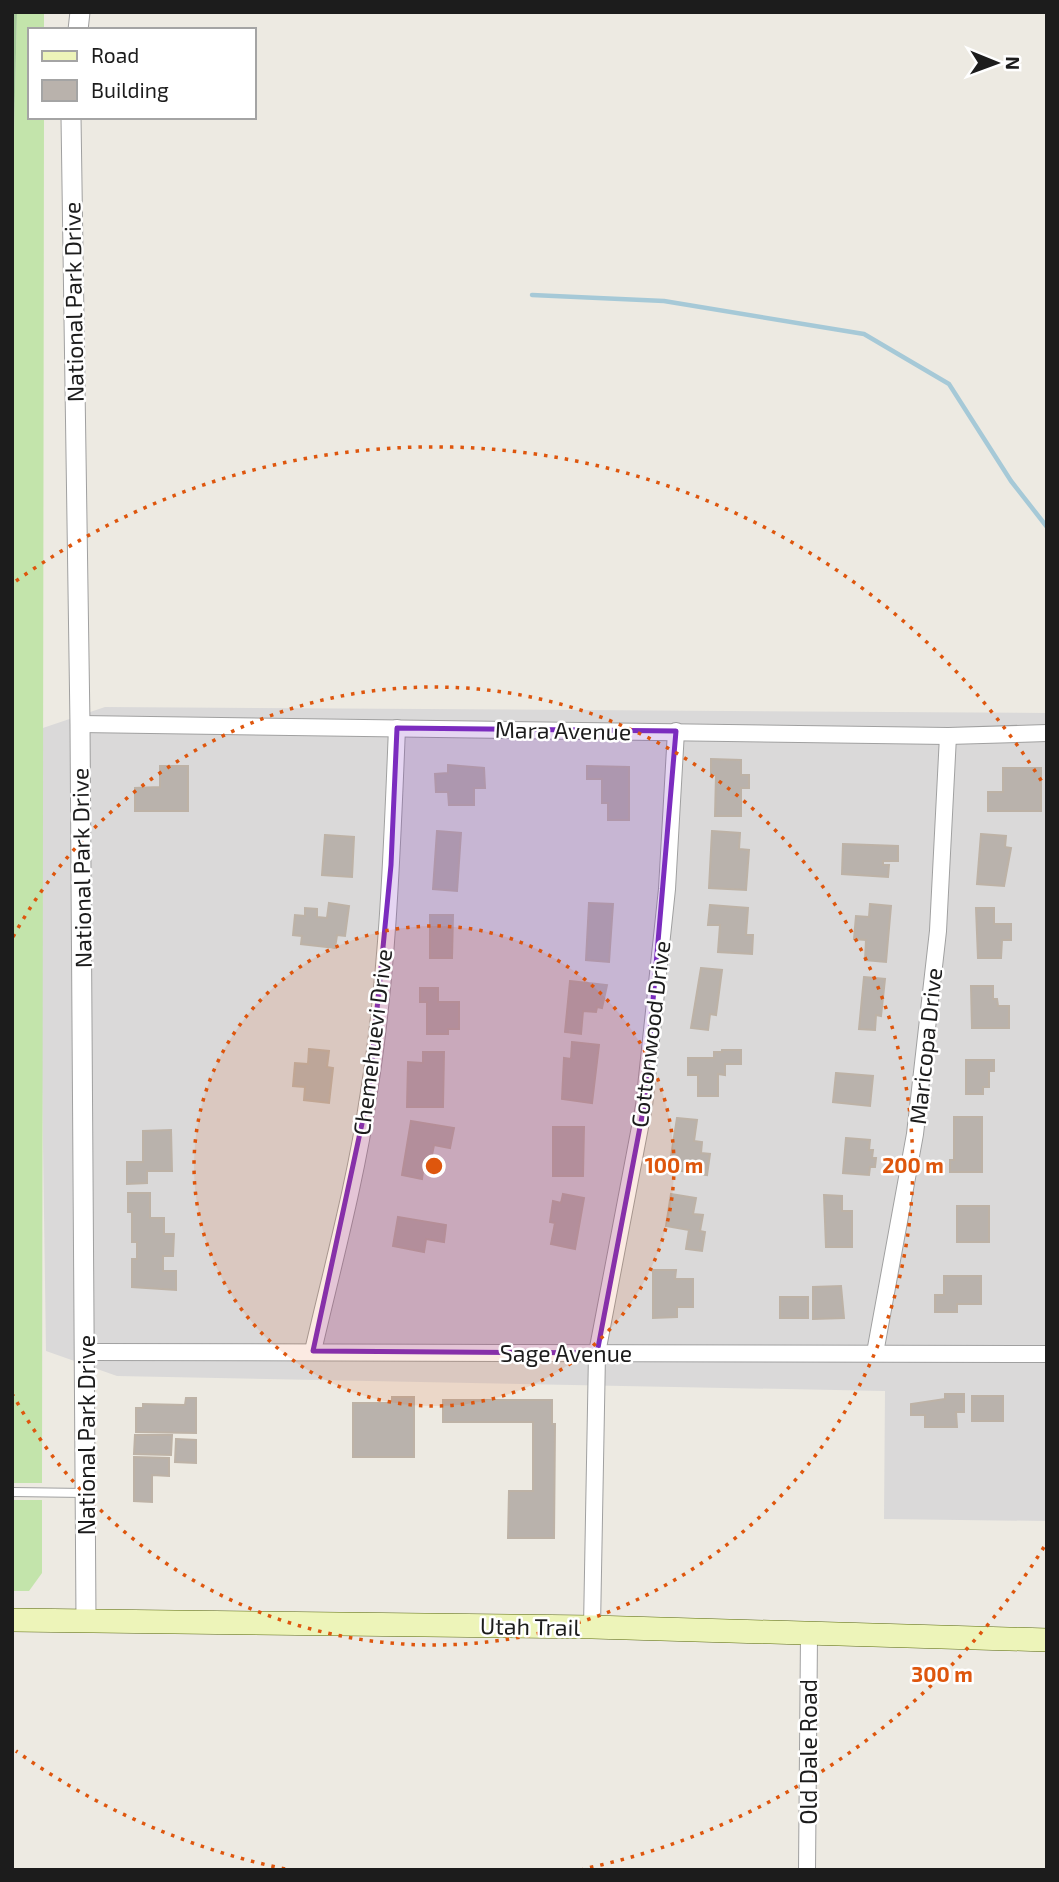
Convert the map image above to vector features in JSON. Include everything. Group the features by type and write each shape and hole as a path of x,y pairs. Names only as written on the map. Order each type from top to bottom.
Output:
{"main road":[{"name":"Utah Trail","path":"12,1620 592,1627 1047,1640"}],"street":[{"name":"National Park Drive","path":"71,119 80,724 86,1620"},
{"name":"Mara Avenue","path":"80,724 947,736 1047,733"},
{"name":"Chemehuevi Drive","path":"313,1351 354,1176 369,1091 391,865 397,728"},
{"name":"Cottonwood Drive","path":"592,1627 597,1353 644,1106 667,889 677,731"},
{"name":"Maricopa Drive","path":"875,1353 915,1134 938,931 947,736"},
{"name":"Sage Avenue","path":"86,1352 1047,1353"},
{"name":"Old Dale Road","path":"807,1870 809,1634"}],"lane":[{"path":"12,1492 85,1493"}],"highlighted area":[{"path":"397,728 676,731 644,1106 597,1353 313,1351 369,1091 391,865"}],"shaded area":[{"path":"105,707 1047,713 1047,1521 884,1519 885,1391 117,1376 46,1351 37,730"}],"green space":[{"path":"12,12 17,12 12,213"},
{"path":"17,12 44,12 44,28 28,28 28,119 44,119 42,1483 12,1483 12,213"},
{"path":"12,1500 42,1500 42,1573 29,1591 12,1591"}],"building":[{"path":"711,759 741,760 741,775 749,775 749,788 741,788 741,816 715,816 716,775 711,775"},
{"path":"448,765 484,768 485,788 474,788 474,805 449,805 448,792 436,792 435,774 448,773"},
{"path":"160,766 188,766 188,811 135,811 135,788 160,787"},
{"path":"587,766 629,767 629,820 608,820 608,803 602,803 602,779 587,779"},
{"path":"1003,768 1041,768 1041,811 988,811 988,792 1003,792"},
{"path":"437,831 461,833 457,891 433,889"},
{"path":"712,831 740,833 739,849 749,850 746,890 709,888"},
{"path":"981,834 1006,836 1005,847 1011,848 1004,886 977,884"},
{"path":"325,835 354,837 352,877 322,875"},
{"path":"843,844 898,846 898,861 883,861 883,865 889,865 888,877 842,874"},
{"path":"329,903 349,906 345,936 337,935 335,948 301,944 302,936 293,935 295,915 305,916 305,908 317,909 317,917 327,918"},
{"path":"589,903 613,904 609,962 586,960"},
{"path":"870,904 891,906 886,962 865,960 866,940 854,939 856,916 869,917"},
{"path":"710,905 748,908 746,935 753,935 752,954 718,952 720,925 708,925"},
{"path":"976,908 994,908 994,924 1011,924 1011,940 1002,940 1001,958 978,958"},
{"path":"430,915 453,915 452,958 430,958"},
{"path":"701,968 722,970 716,1015 710,1014 708,1030 691,1028"},
{"path":"864,977 885,979 881,1016 876,1015 875,1030 859,1029"},
{"path":"570,981 607,985 602,1008 597,1007 596,1012 583,1011 581,1034 565,1032"},
{"path":"971,986 993,986 993,999 997,999 998,1006 1009,1006 1009,1028 972,1028"},
{"path":"420,988 438,988 438,1002 459,1002 459,1029 448,1029 448,1034 427,1034 427,1002 420,1002"},
{"path":"572,1042 599,1045 592,1103 562,1099 564,1058 571,1059"},
{"path":"309,1049 329,1051 327,1067 333,1068 329,1103 304,1100 305,1087 293,1086 295,1063 308,1064"},
{"path":"741,1050 741,1064 725,1064 725,1075 718,1074 718,1096 698,1096 698,1075 688,1075 688,1058 714,1058 714,1052"},
{"path":"423,1052 444,1052 443,1107 407,1107 408,1062 423,1063"},
{"path":"966,1060 994,1060 994,1071 989,1071 989,1087 983,1087 983,1094 966,1094"},
{"path":"836,1073 873,1076 870,1106 833,1102"},
{"path":"954,1117 982,1117 982,1172 950,1172 950,1160 954,1160"},
{"path":"677,1118 697,1120 694,1141 702,1142 701,1153 710,1154 707,1175 669,1169"},
{"path":"411,1121 454,1128 450,1148 434,1145 430,1165 424,1164 422,1179 402,1175"},
{"path":"553,1127 584,1127 583,1176 553,1176"},
{"path":"171,1130 172,1171 147,1171 147,1183 127,1184 127,1162 143,1162 143,1131"},
{"path":"846,1138 870,1140 869,1150 873,1150 872,1158 876,1158 875,1167 870,1167 869,1175 843,1173"},
{"path":"128,1193 150,1193 150,1218 164,1218 164,1234 174,1234 173,1256 163,1256 163,1271 176,1271 176,1290 132,1287 132,1259 137,1259 137,1242 132,1242 132,1212 128,1212"},
{"path":"563,1194 584,1198 575,1249 551,1244 555,1223 550,1222 553,1201 561,1203"},
{"path":"671,1194 696,1198 693,1214 703,1215 700,1231 705,1232 702,1251 686,1249 689,1230 666,1226"},
{"path":"824,1195 842,1196 842,1211 852,1211 852,1247 826,1247"},
{"path":"957,1206 989,1206 989,1242 957,1242"},
{"path":"398,1217 446,1225 444,1242 426,1239 424,1252 393,1246"},
{"path":"653,1270 676,1270 675,1279 693,1279 693,1307 677,1307 677,1317 653,1318"},
{"path":"944,1276 981,1276 981,1304 957,1304 957,1312 935,1312 935,1295 944,1295"},
{"path":"841,1286 844,1318 813,1319 813,1287"},
{"path":"780,1297 808,1297 808,1318 780,1318"},
{"path":"945,1394 964,1394 964,1412 956,1412 957,1427 925,1427 925,1415 911,1415 911,1404 945,1399"},
{"path":"972,1396 1003,1396 1003,1421 972,1421"},
{"path":"392,1397 414,1397 414,1457 353,1457 353,1403 392,1403"},
{"path":"186,1398 196,1398 196,1433 136,1432 136,1408 143,1408 143,1404 185,1405"},
{"path":"443,1400 552,1400 552,1424 555,1424 554,1538 508,1538 509,1491 533,1491 533,1422 443,1422"},
{"path":"135,1435 172,1435 171,1455 134,1454"},
{"path":"176,1439 196,1440 196,1463 175,1462"},
{"path":"134,1457 169,1458 169,1476 152,1475 152,1502 134,1501"}],"waterway":[{"path":"532,295 664,301 864,334 949,384 1011,481 1047,527"}]}
